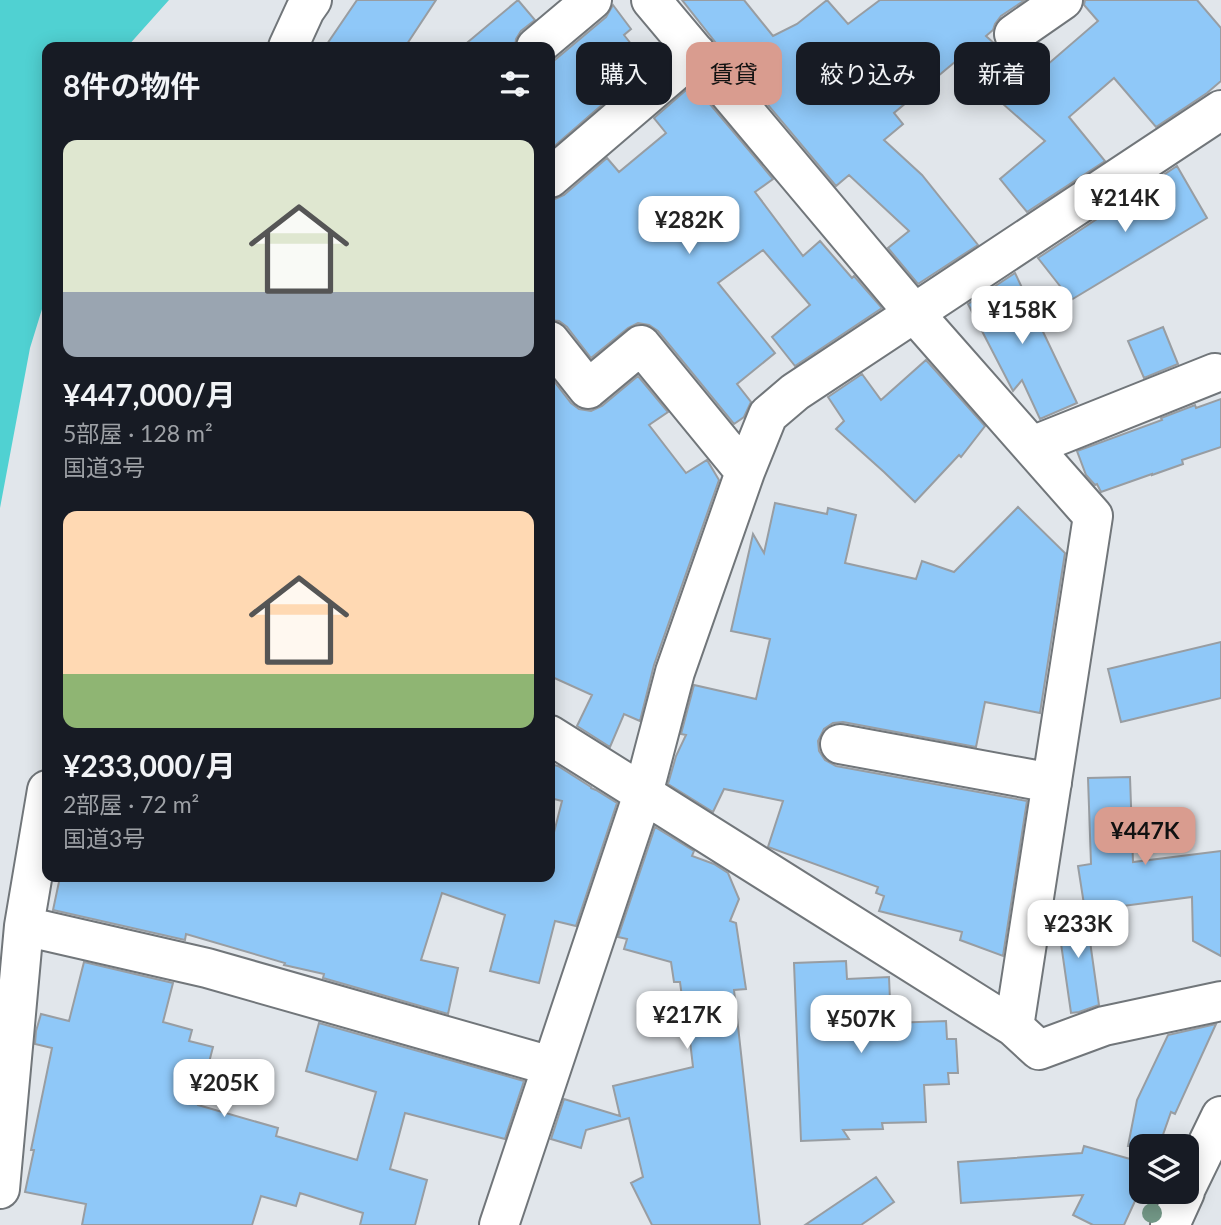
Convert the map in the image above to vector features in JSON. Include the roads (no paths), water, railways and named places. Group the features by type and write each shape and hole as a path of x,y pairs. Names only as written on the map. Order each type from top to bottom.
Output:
{"main road":[{"path":"290,42 312,0"},
{"path":"542,42 592,0"},
{"path":"651,0 687,42"},
{"path":"1013,34 1063,0"},
{"path":"555,174 686,62"},
{"path":"740,105 914,313 1093,516 1014,1027"},
{"path":"499,1225 643,794 675,672 745,472 768,415 795,392 1221,110"},
{"path":"555,347 588,388 641,345 745,472"},
{"path":"1032,446 1215,373"},
{"path":"555,738 1014,1027 1039,1050 1104,1026 1221,1000"},
{"path":"840,744 1052,783"},
{"path":"0,1189 24,926 42,820"},
{"path":"24,926 207,968 551,1066"},
{"path":"1199,1163 1221,1116"},
{"path":"1170,1225 1180,1204"}],"water":[{"path":"0,0 169,0 131,42 42,42 42,309 30,348 0,508"}]}
